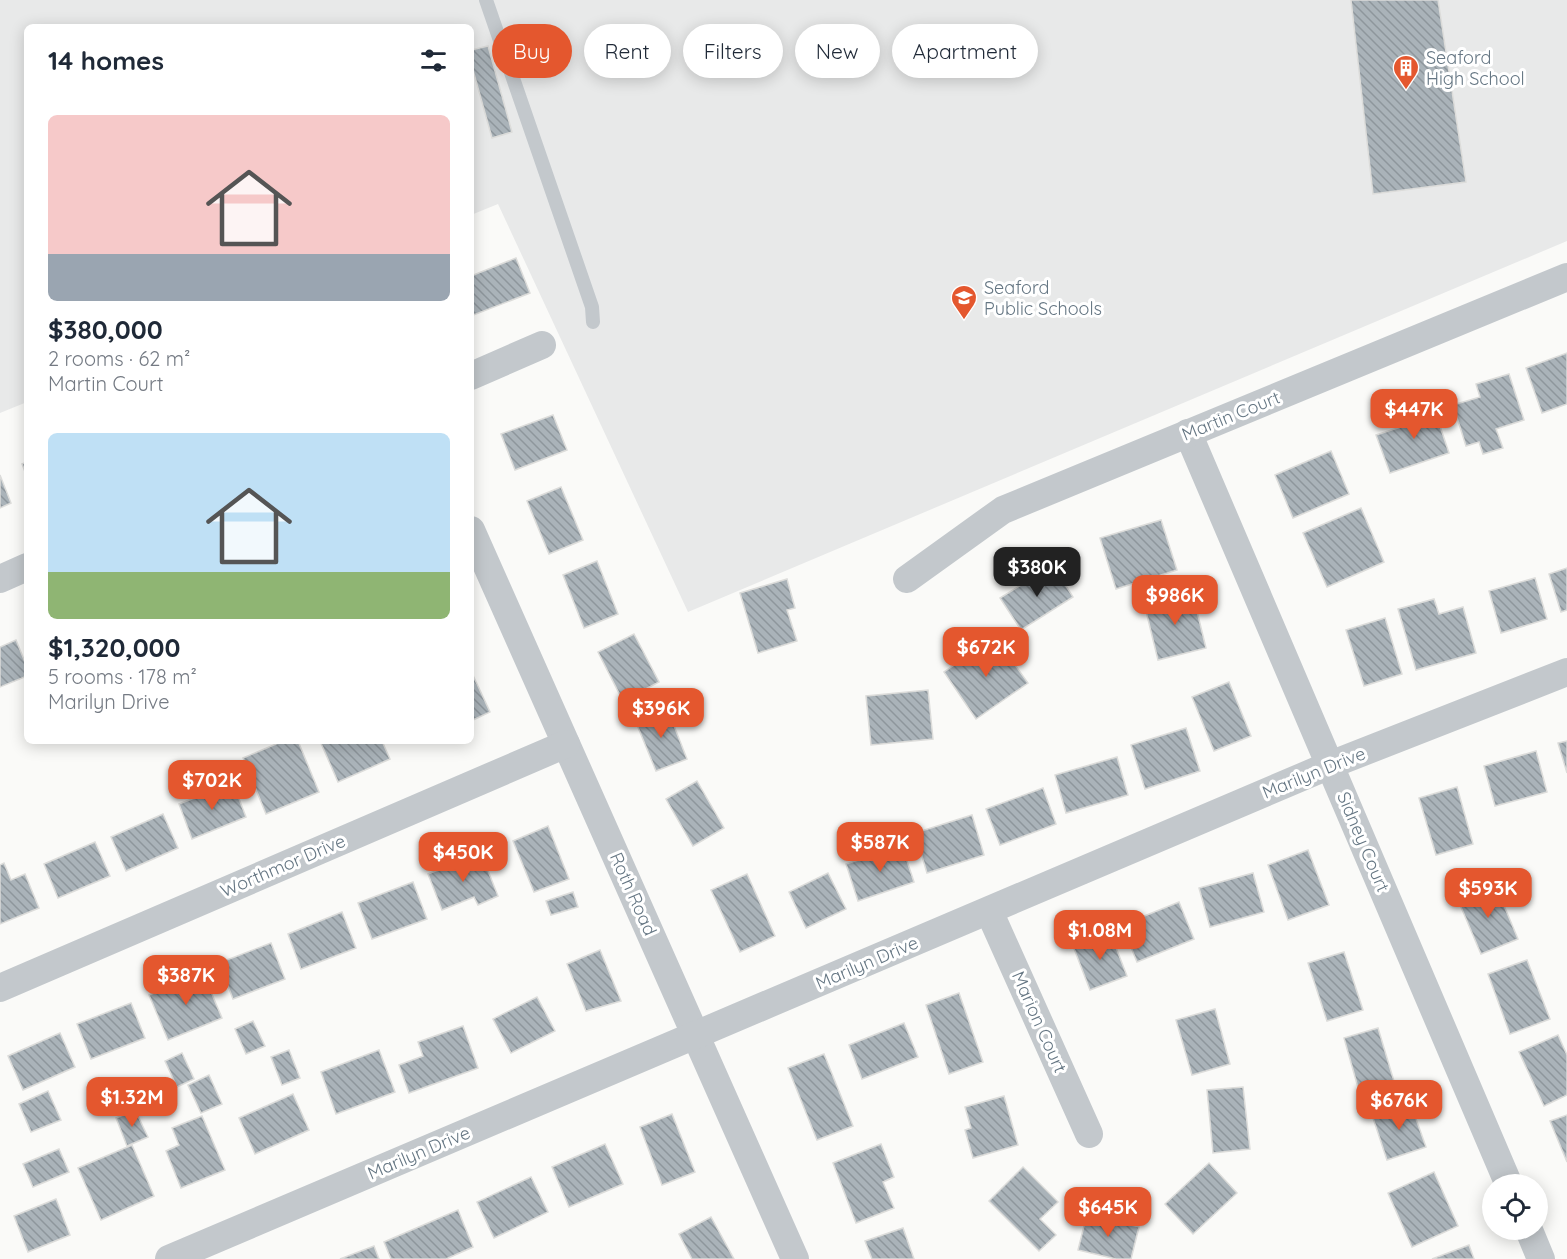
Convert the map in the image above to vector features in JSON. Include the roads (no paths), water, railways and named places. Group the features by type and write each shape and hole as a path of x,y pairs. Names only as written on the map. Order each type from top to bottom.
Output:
{"street":[{"name":"Martin Court","path":"907,579 1003,510 1567,277"},
{"path":"474,375 542,345"},
{"name":"Sidney Court","path":"1188,433 1504,1174"},
{"name":"Roth Road","path":"474,537 795,1259"},
{"path":"0,579 24,568"},
{"name":"Marilyn Drive","path":"169,1259 1330,765 1567,672"},
{"name":"Worthmor Drive","path":"0,987 566,744"},
{"name":"Marion Court","path":"989,911 1089,1134"},
{"path":"1532,1240 1541,1259"}],"lane":[{"path":"486,0 592,307 593,322"}],"place":[{"name":"Seaford High School","path":"1406,91"},
{"name":"Seaford Public Schools","path":"964,321"}]}
